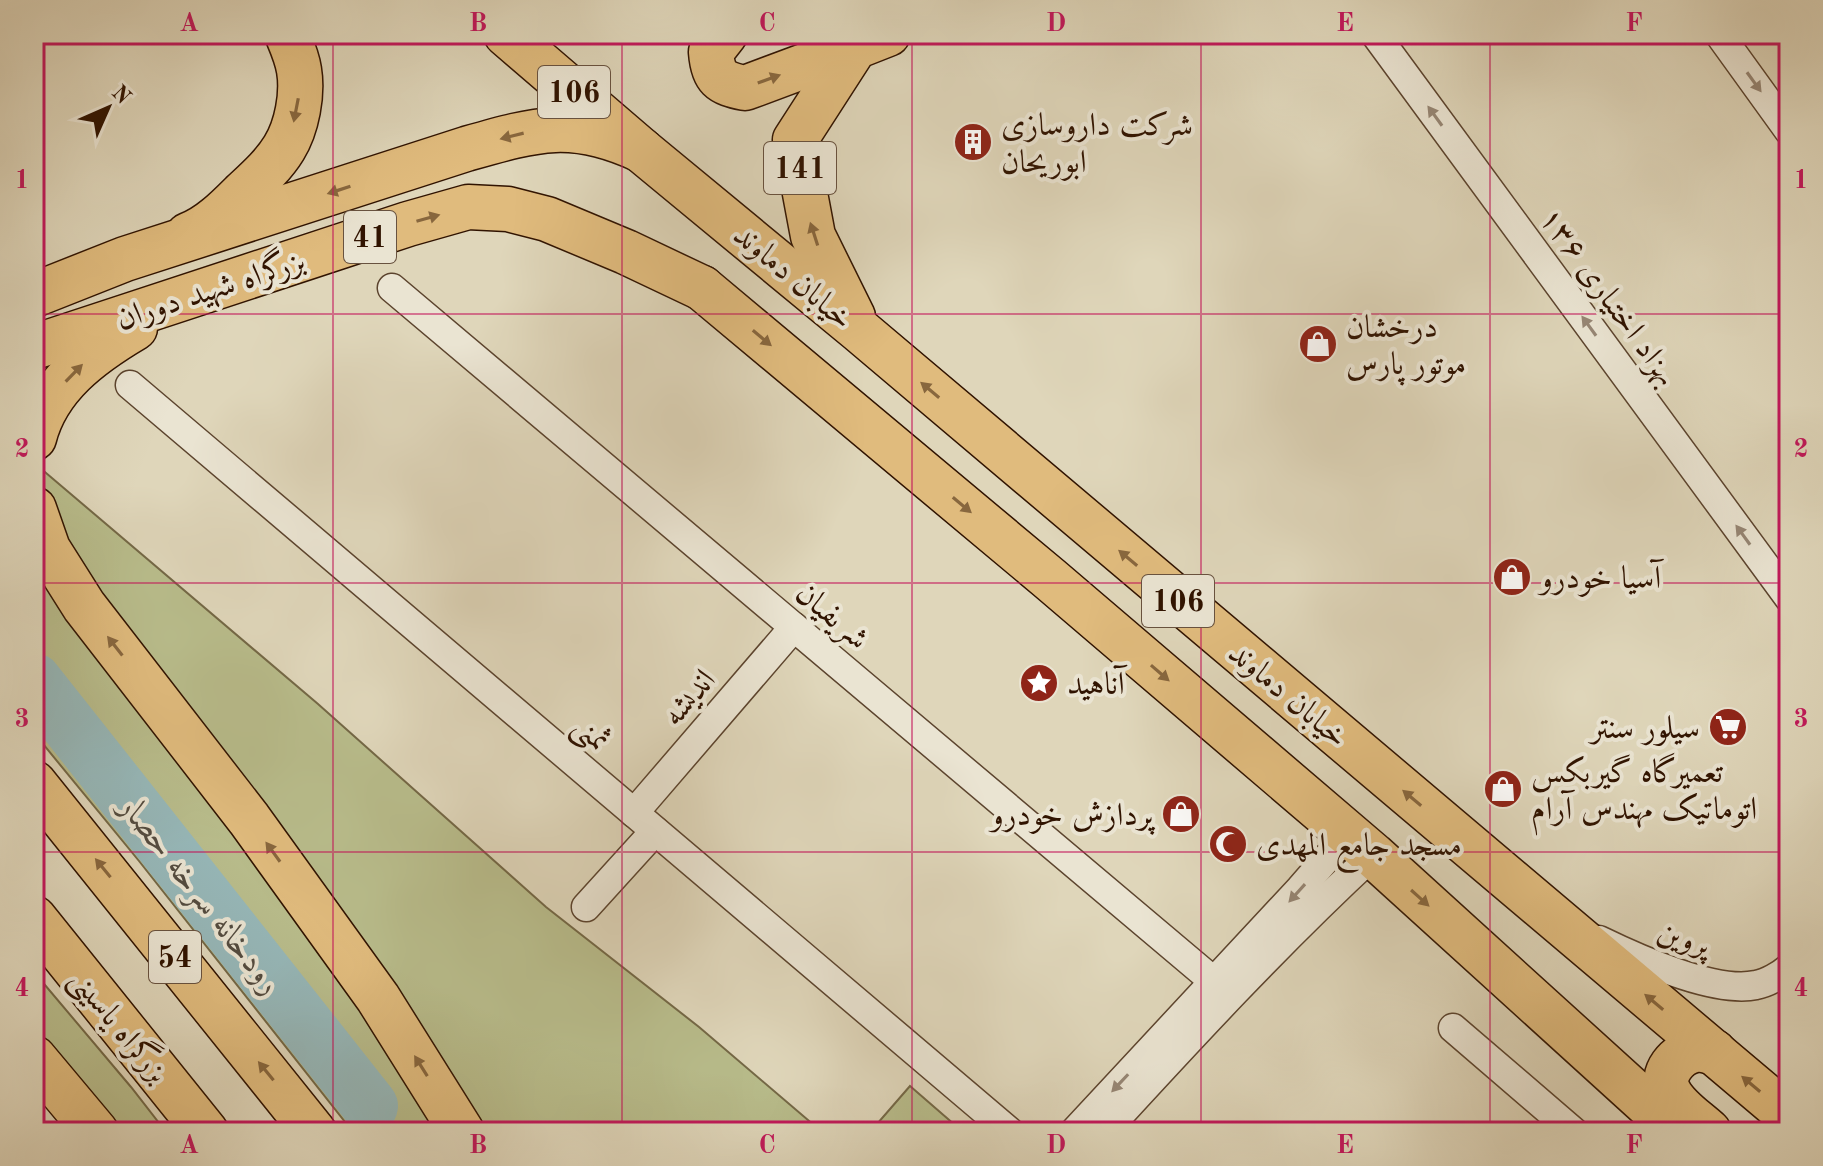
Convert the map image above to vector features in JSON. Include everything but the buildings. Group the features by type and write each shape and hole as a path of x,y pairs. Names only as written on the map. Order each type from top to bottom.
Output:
{"main road":[{"path":"125,259 201,230 255,182 285,146 300,90 299,70 287,34"},
{"name":"106","path":"506,34 641,150"},
{"path":"725,34 711,52 713,71 726,85 745,88 871,41"},
{"name":"141","path":"859,330 813,236 795,140 871,41"},
{"name":"بزرگراه شهید دوران","path":"38,293 125,259 466,149 522,134 572,129 596,132 641,150"},
{"name":"خیابان دماوند","path":"641,150 859,330 1789,1116"},
{"name":"بزرگراه شهید دوران","path":"34,347 468,207 508,209 547,219 702,288"},
{"name":"خیابان دماوند","path":"702,288 1360,844 1678,1132"},
{"path":"34,438 48,404 89,358 191,295"},
{"path":"34,509 48,549 84,606 249,819 378,998 462,1132"},
{"name":"54","path":"34,783 314,1132"},
{"name":"بزرگراه یاسینی","path":"34,918 206,1132"},
{"path":"1709,1132 1684,1110 1666,1085 1668,1072 1677,1059 1697,1049 1714,1052"},
{"path":"34,1058 96,1132"}],"street":[{"name":"بهزاد اختیاری ۱۳۶","path":"1375,34 1789,598"},
{"path":"1719,34 1789,131"},
{"name":"شریفیان","path":"392,288 1222,988"},
{"name":"ثمنی","path":"130,385 1010,1132"},
{"name":"اندیشه","path":"634,813 794,627"},
{"path":"586,907 655,831"},
{"path":"1104,1132 1300,889 1360,844"},
{"name":"پروین","path":"1560,923 1678,974 1725,985 1755,985 1783,974 1789,968"},
{"path":"1074,1132 1222,988"},
{"path":"1453,1028 1574,1132"}],"green space":[{"path":"39,467 318,704 546,907 699,1027 822,1132 472,1132 88,596 42,490"},
{"path":"34,547 448,1132 353,1132 34,733"},
{"path":"34,972 166,1132 111,1132 34,1039"},
{"path":"910,1086 963,1132 870,1132"}],"waterway":[{"name":"رودخانه سرخه حصار","path":"34,681 370,1106"}],"place":[{"name":"شرکت داروسازی ابوریحان","path":"973,142"},
{"name":"درخشان موتور پارس","path":"1318,344"},
{"name":"آسیا خودرو","path":"1512,577"},
{"name":"آناهید","path":"1039,683"},
{"name":"سیلور سنتر","path":"1728,727"},
{"name":"تعمیرگاه گیربکس اتوماتیک مهندس آرام","path":"1503,789"},
{"name":"پردازش خودرو","path":"1181,814"},
{"name":"مسجد جامع المهدی","path":"1228,844"}]}
